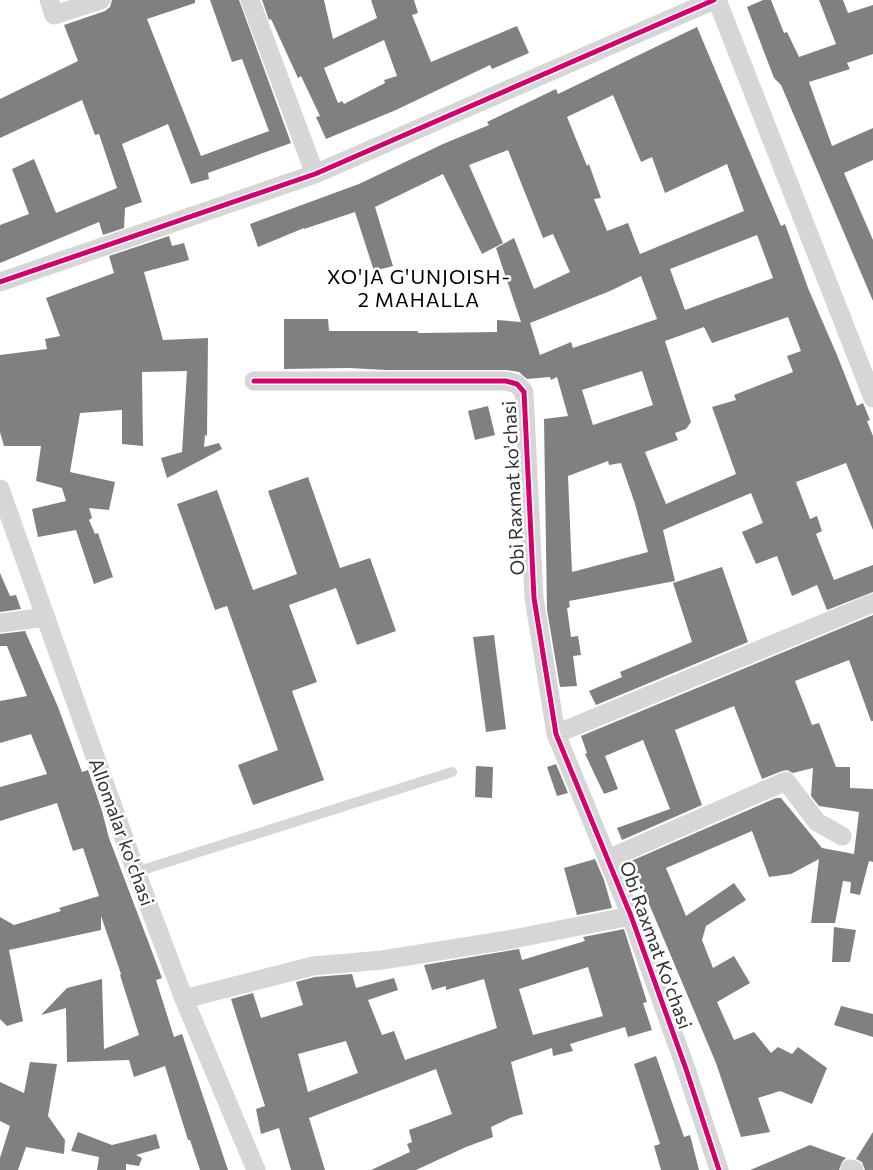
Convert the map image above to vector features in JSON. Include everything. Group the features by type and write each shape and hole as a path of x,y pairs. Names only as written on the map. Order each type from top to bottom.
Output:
{"street":[{"path":"49,0 54,15 101,0"},
{"path":"250,0 315,174"},
{"path":"0,282 315,174 715,0 873,398"},
{"name":"Obi Raxmat ko'chasi","path":"254,381 506,381 517,384 524,392 534,598 556,734"},
{"name":"Allomalar ko'chasi","path":"0,489 136,872 184,999 256,1170"},
{"path":"556,734 873,603"},
{"path":"0,623 46,617"},
{"name":"Obi Raxmat Ko'chasi","path":"556,734 631,916 686,1069 719,1170"},
{"path":"608,859 786,781 817,822 842,836"},
{"path":"184,999 313,966 382,960 498,942 631,916"}],"lane":[{"path":"136,872 452,772"}],"building":[{"path":"112,0 195,0 195,3 147,19 201,156 269,131 242,59 232,62 210,0 239,0 291,143 208,173 209,179 191,184 168,124 122,144 142,202 125,208 124,228 103,235 99,222 0,263 0,225 29,214 12,169 34,159 56,213 117,188 99,134 95,135 82,100 0,138 0,99 78,61 64,25 105,11 110,7"},
{"path":"262,0 324,0 333,39 377,18 371,0 414,0 418,13 412,15 431,62 517,26 529,53 492,69 490,65 396,110 326,139 316,117 320,116 301,76 298,78 271,19 269,20","holes":["384,40 397,76 384,80 385,83 344,104 342,101 338,103 324,68"]},
{"path":"763,0 771,0 784,33 787,32 799,57 836,44 819,0 843,0 848,13 873,5 873,54 847,63 850,69 809,82 832,146 873,128 873,160 844,173 873,240 873,301 781,85 774,78 747,7"},
{"path":"697,27 781,226 785,224 808,288 857,406 863,403 870,420 867,421 873,436 873,530 846,463 796,482 810,519 817,516 822,531 816,534 834,580 873,565 873,592 827,610 817,585 792,596 777,556 756,564 742,532 763,523 751,493 663,530 675,581 569,601 570,607 567,608 571,637 578,636 581,655 573,656 577,686 560,687 547,610 544,419 568,416 557,377 551,380 550,377 527,379 519,372 506,370 284,369 284,319 328,319 329,331 417,331 419,333 497,332 497,320 521,322 496,248 514,238 534,289 570,272 553,234 543,238 508,150 469,165 503,243 482,254 443,174 375,207 393,266 374,271 355,212 304,228 258,247 250,224 359,184 443,144 489,125 487,122 556,89 558,94","holes":["613,95 641,162 652,157 665,193 727,164 744,211 640,254 628,223 607,231 594,199 601,198 589,164 587,166 567,117","757,235 773,278 685,310 670,269","641,276 657,319 573,348 571,342 540,355 530,323 610,291","788,317 801,351 787,356 793,372 734,395 736,400 712,407 736,474 666,504 645,452 678,440 675,433 686,429 691,422 665,341 704,327 712,343","642,371 653,405 593,425 582,390","608,461 609,465 621,463 648,552 572,572 568,476"]},
{"path":"169,236 172,246 184,243 189,260 144,272 163,340 208,338 207,436 205,435 204,447 219,443 222,449 167,478 161,458 182,452 187,371 142,372 143,446 122,444 122,410 80,413 70,472 115,482 109,510 89,508 92,518 89,520 95,534 98,533 113,577 94,584 76,530 38,537 32,509 66,501 62,488 36,481 41,446 4,446 0,432 0,355 47,349 45,339 60,336 46,298 114,273 109,256"},
{"path":"488,406 495,435 475,440 468,411"},
{"path":"308,477 340,568 370,558 396,631 357,645 336,588 289,605 317,682 292,691 324,780 253,805 238,765 278,750 227,606 215,610 177,504 217,490 253,590 297,574 268,491"},
{"path":"722,567 748,642 596,705 589,691 622,677 620,672 692,642 673,583"},
{"path":"0,573 10,596 16,595 21,609 0,612"},
{"path":"873,615 873,721 871,721 849,660 795,681 812,725 819,723 836,767 850,767 850,788 873,789 873,862 869,861 860,895 850,893 851,882 843,881 835,923 811,923 819,859 791,874 769,877 752,831 666,868 686,916 734,883 746,900 706,926 702,940 713,968 734,956 750,983 717,1002 734,1040 754,1032 771,1053 778,1047 792,1054 798,1047 827,1068 812,1104 780,1091 758,1098 770,1132 741,1137 716,1063 631,861 776,798 781,798 822,848 854,854 859,812 819,806 811,796 813,768 793,773 787,770 782,771 762,779 734,706 675,730 702,805 622,840 617,828 670,809 643,740 605,756 618,789 604,794 585,754 587,753 581,736"},
{"path":"25,631 58,707 82,772 88,770 109,838 162,978 156,980 174,1037 182,1034 228,1170 200,1170 190,1140 188,1140 165,1066 134,1077 129,1060 67,1062 66,1008 41,1015 67,988 102,979 104,1049 139,1035 101,916 101,930 9,950 23,1021 7,1026 0,1019 0,917 14,925 61,911 59,908 99,896 83,848 73,851 57,803 0,821 0,787 47,774 31,734 0,743 0,701 27,696 7,646 0,646 0,634"},
{"path":"494,635 506,729 486,732 473,637"},
{"path":"556,764 568,793 557,796 547,767"},
{"path":"476,766 493,767 492,798 475,797"},
{"path":"595,859 604,880 612,908 577,915 564,868"},
{"path":"834,927 856,930 850,962 832,962"},
{"path":"624,929 647,1002 643,1003 652,1030 628,1037 625,1027 570,1044 573,1051 553,1056 552,1048 511,1062 523,1114 491,1127 493,1137 416,1170 371,1170 410,1152 407,1144 412,1142 409,1130 452,1114 436,1069 309,1118 325,1170 291,1170 279,1128 261,1134 256,1109 265,1106 231,999 253,993 261,1018 303,1005 296,982 315,977 352,974 356,988 394,978 398,990 368,1000 382,1035 394,1031 405,1060 497,1028 484,979 446,990 446,986 432,990 424,965 519,949 522,960 585,941 583,937","holes":["588,967 603,1016 533,1035 519,989","346,1041 358,1073 308,1092 298,1054"]},
{"path":"841,1006 873,1014 873,1037 834,1025"},
{"path":"656,1056 684,1137 690,1135 699,1170 661,1170 654,1146 660,1144 634,1064"},
{"path":"30,1062 57,1064 48,1116 65,1140 64,1154 26,1147 18,1170 0,1170 0,1158 10,1126 0,1121 0,1082 24,1093"},
{"path":"78,1132 112,1145 156,1134 160,1148 136,1155 142,1158 139,1166 126,1164 126,1170 97,1170 99,1157 71,1151"},
{"path":"873,1132 873,1170 865,1170 862,1162 856,1159"},
{"path":"810,1145 846,1158 839,1170 750,1170"}],"cycle path":[{"path":"0,282 315,174 714,0"},
{"path":"254,381 506,381 517,384 524,392 534,598 556,734 631,916 686,1069 719,1170"}],"district":[{"name":"XO'JA G'UNJOISH- 2 MAHALLA","path":"419,288"}]}
